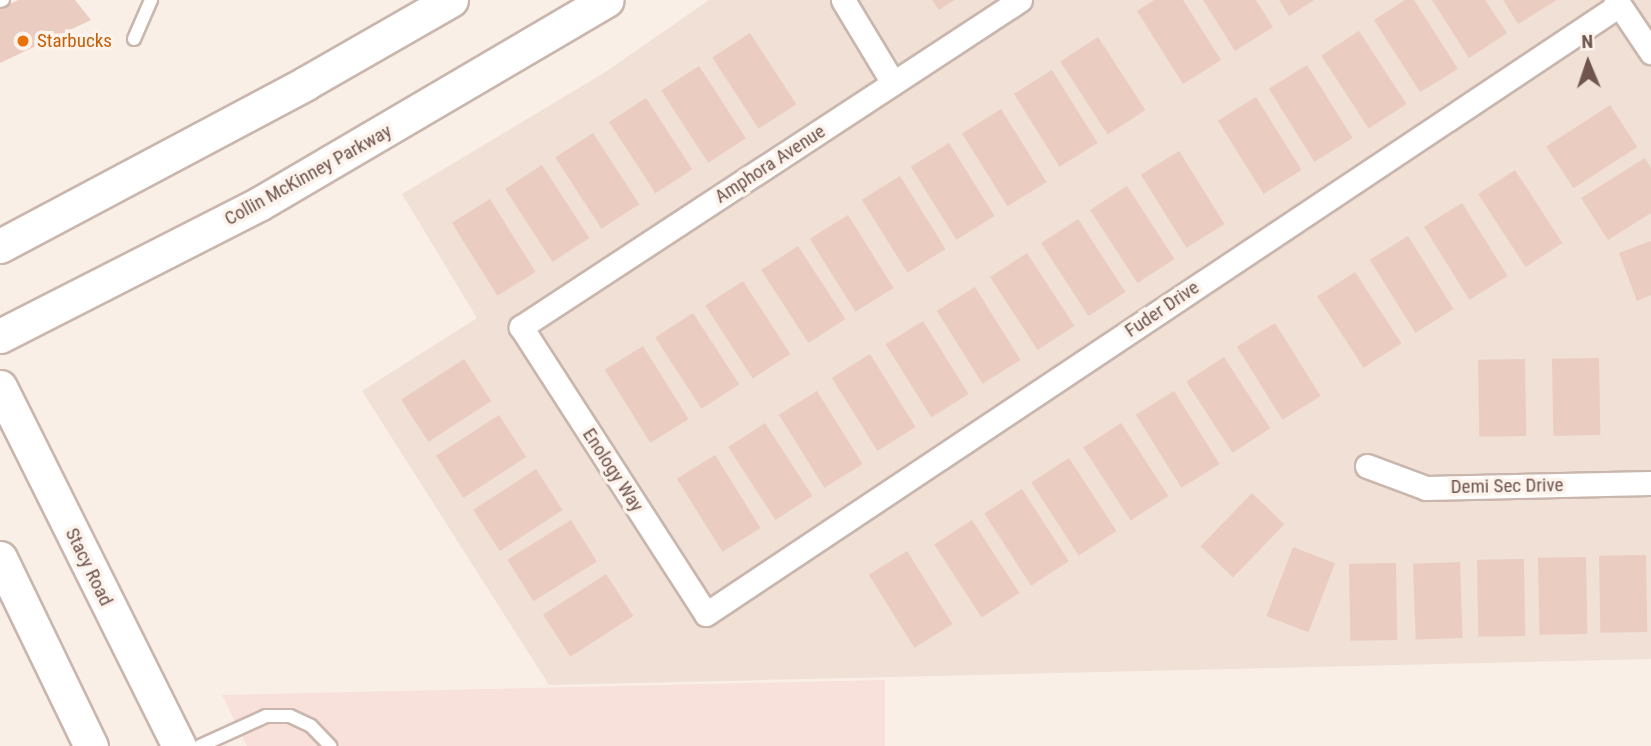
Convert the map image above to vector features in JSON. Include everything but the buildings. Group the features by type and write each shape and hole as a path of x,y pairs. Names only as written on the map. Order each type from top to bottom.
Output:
{"street":[{"path":"0,246 306,83 451,0"},
{"name":"Collin McKinney Parkway","path":"0,336 258,204 607,0"},
{"path":"843,0 893,83"},
{"name":"Amphora Avenue","path":"521,327 1020,0"},
{"path":"1618,2 1651,52"},
{"name":"Fuder Drive","path":"706,614 1618,2"},
{"name":"Enology Way","path":"521,327 706,614"},
{"name":"Stacy Road","path":"0,387 179,746"},
{"name":"Demi Sec Drive","path":"1367,466 1426,488 1651,483"},
{"path":"0,558 91,746"}],"lane":[{"path":"134,39 151,0"},
{"path":"200,746 266,716 278,716 311,726 330,746"}],"shaded area":[{"path":"709,0 1651,0 1651,659 549,685 362,391 477,318 402,194 604,73"},
{"path":"885,680 885,746 247,746 222,695"}],"place":[{"name":"Starbucks","path":"23,41"}]}
